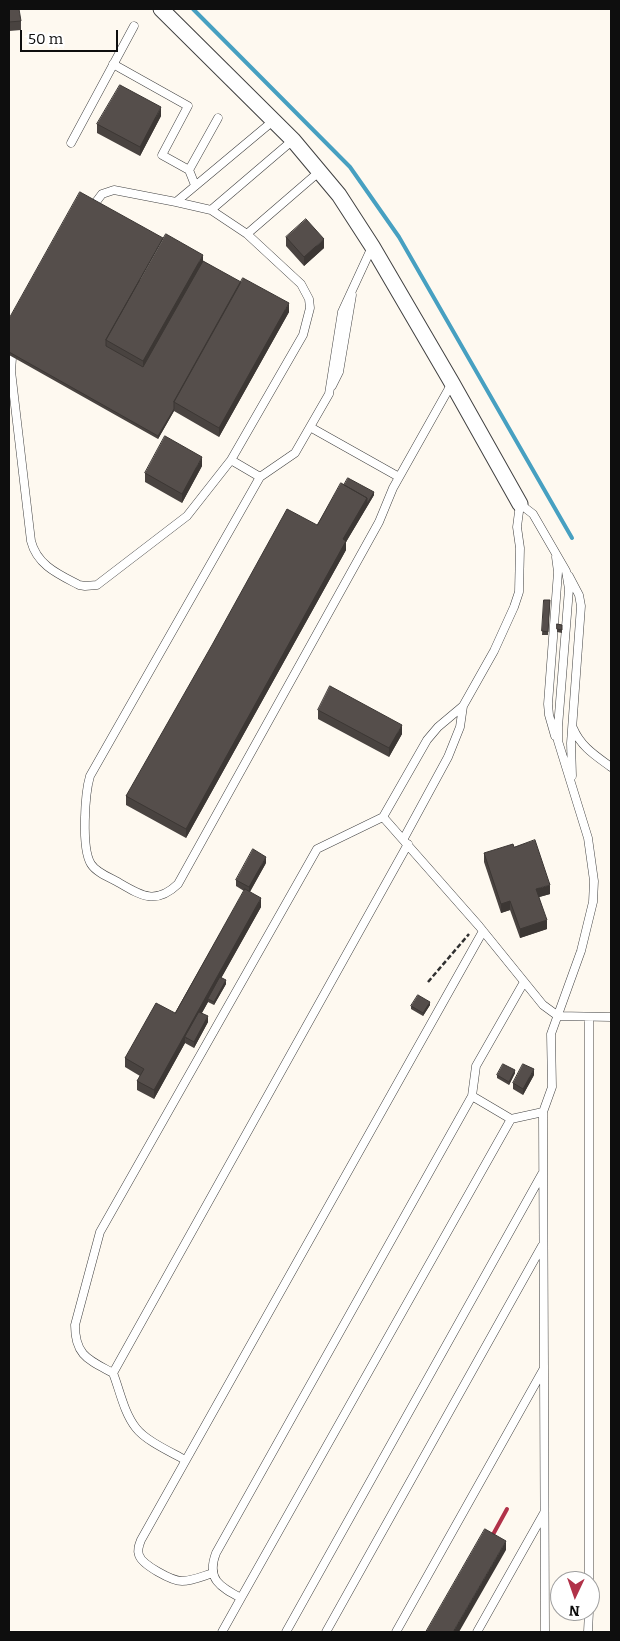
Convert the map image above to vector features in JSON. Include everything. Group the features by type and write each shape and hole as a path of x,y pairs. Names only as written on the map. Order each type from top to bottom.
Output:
{"street":[{"path":"161,9 293,140 344,202 452,383 520,504"}],"lane":[{"path":"71,143 134,26"},
{"path":"113,64 188,106 162,155 189,170 196,185"},
{"path":"189,170 218,118"},
{"path":"176,202 272,121"},
{"path":"211,210 293,140"},
{"path":"247,234 320,171"},
{"path":"12,358 11,371 32,548 35,555 45,565 79,585 92,586 102,582 187,516 231,460 303,335 307,326 310,308 309,299 301,284 247,234 211,210 114,190 102,194 96,202"},
{"path":"329,394 342,312 372,246"},
{"path":"354,286 340,372 329,394 295,454 260,477 94,768 88,784 85,844 91,864 100,872 140,895 157,896 168,894 178,884 380,522 399,477 452,383"},
{"path":"310,428 399,477"},
{"path":"231,460 260,477"},
{"path":"520,504 533,514 580,594 581,606 572,727 571,762 574,793"},
{"path":"186,1460 145,1437 136,1429 113,1373 85,1357 78,1348 75,1337 75,1325 100,1232 317,849 383,816 427,740 438,727 462,706 494,651 514,607 518,592 520,548 517,527 520,504"},
{"path":"545,1632 543,1112 552,1087 551,1034 581,951 594,902 594,881 588,838 549,715 558,566 554,549"},
{"path":"560,750 558,727 569,584 566,570"},
{"path":"113,1373 406,841 448,757 460,727 462,706"},
{"path":"572,727 577,739 584,748 611,767"},
{"path":"383,816 481,929 543,1005 558,1016 611,1017"},
{"path":"213,1573 182,1581 176,1580 145,1564 138,1554 141,1540 481,929"},
{"path":"241,1598 218,1584 213,1573 213,1560 216,1553 472,1096 476,1066 524,982"},
{"path":"589,1017 589,1571"},
{"path":"472,1096 511,1119 543,1112"},
{"path":"222,1632 511,1119"},
{"path":"286,1632 543,1173"},
{"path":"326,1632 544,1244"},
{"path":"396,1632 544,1368"},
{"path":"477,1632 545,1511"}],"path":[{"path":"428,982 466,936 481,929"}],"building":[{"path":"9,9 19,9 21,21 9,22"},
{"path":"120,85 161,107 140,147 97,124"},
{"path":"80,192 163,238 106,340 106,346 143,367 203,261 241,282 174,402 174,409 158,436 9,352 9,319"},
{"path":"306,219 324,239 304,257 286,237"},
{"path":"166,234 203,255 143,361 106,340"},
{"path":"243,278 289,303 219,428 174,402"},
{"path":"165,436 202,457 182,494 145,473"},
{"path":"348,478 374,492 367,504 367,498 344,485"},
{"path":"341,483 367,498 343,539 346,541 186,829 126,796 287,509 317,525"},
{"path":"544,600 550,600 548,632 542,631"},
{"path":"557,624 562,625 562,630 557,629"},
{"path":"330,686 402,725 389,748 318,710"},
{"path":"535,840 550,885 536,889 547,920 520,929 510,901 501,904 484,853 513,844 514,847"},
{"path":"253,849 266,857 249,887 236,880"},
{"path":"245,889 261,898 154,1090 137,1081 144,1069 125,1058 156,1003 175,1013"},
{"path":"220,977 226,980 214,1002 208,999"},
{"path":"418,995 430,1002 423,1013 411,1006"},
{"path":"199,1012 208,1016 194,1042 185,1037"},
{"path":"503,1064 515,1070 509,1082 497,1075"},
{"path":"523,1064 534,1069 523,1089 513,1083"},
{"path":"485,1529 506,1541 453,1632 426,1632"}],"waterway":[{"path":"193,9 350,167 399,237 572,538"}],"railway":[{"path":"490,1540 507,1509"}]}
